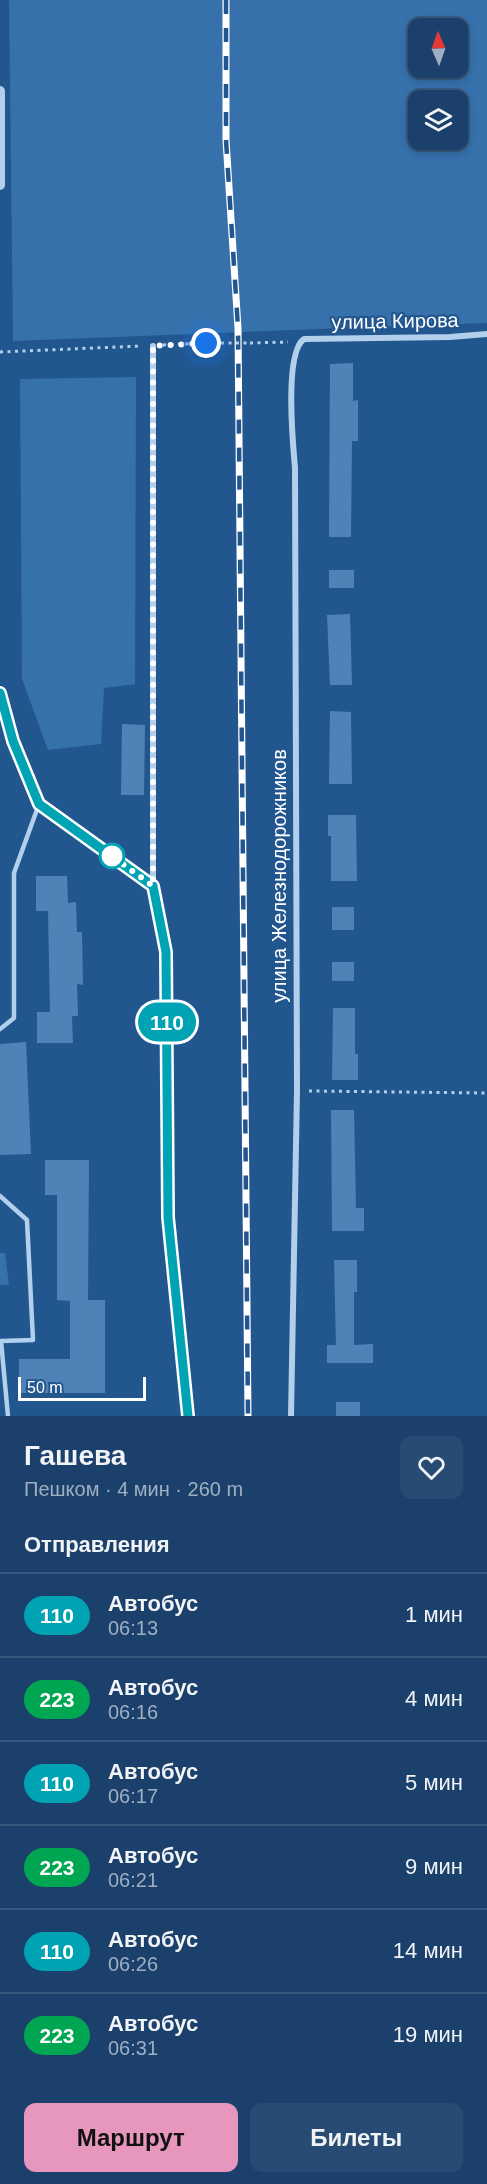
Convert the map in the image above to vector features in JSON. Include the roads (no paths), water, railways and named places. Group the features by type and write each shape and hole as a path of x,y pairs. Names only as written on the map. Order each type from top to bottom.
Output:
{"street":[{"path":"0,91 0,185"},
{"name":"улица Кирова","path":"304,339 450,337 487,334"},
{"name":"улица Железнодорожников","path":"291,1416 297,1091 295,468 291,406 295,358 298,345 304,339"},
{"path":"153,346 153,886 166,952 168,1217 188,1416"},
{"path":"0,693 13,741 39,804 153,886"}],"lane":[{"path":"0,1029 14,1018 14,873 39,804"},
{"path":"0,1196 27,1220 33,1340 1,1341 8,1416"}],"railway":[{"path":"226,0 226,140 238,328 248,1416"}]}
